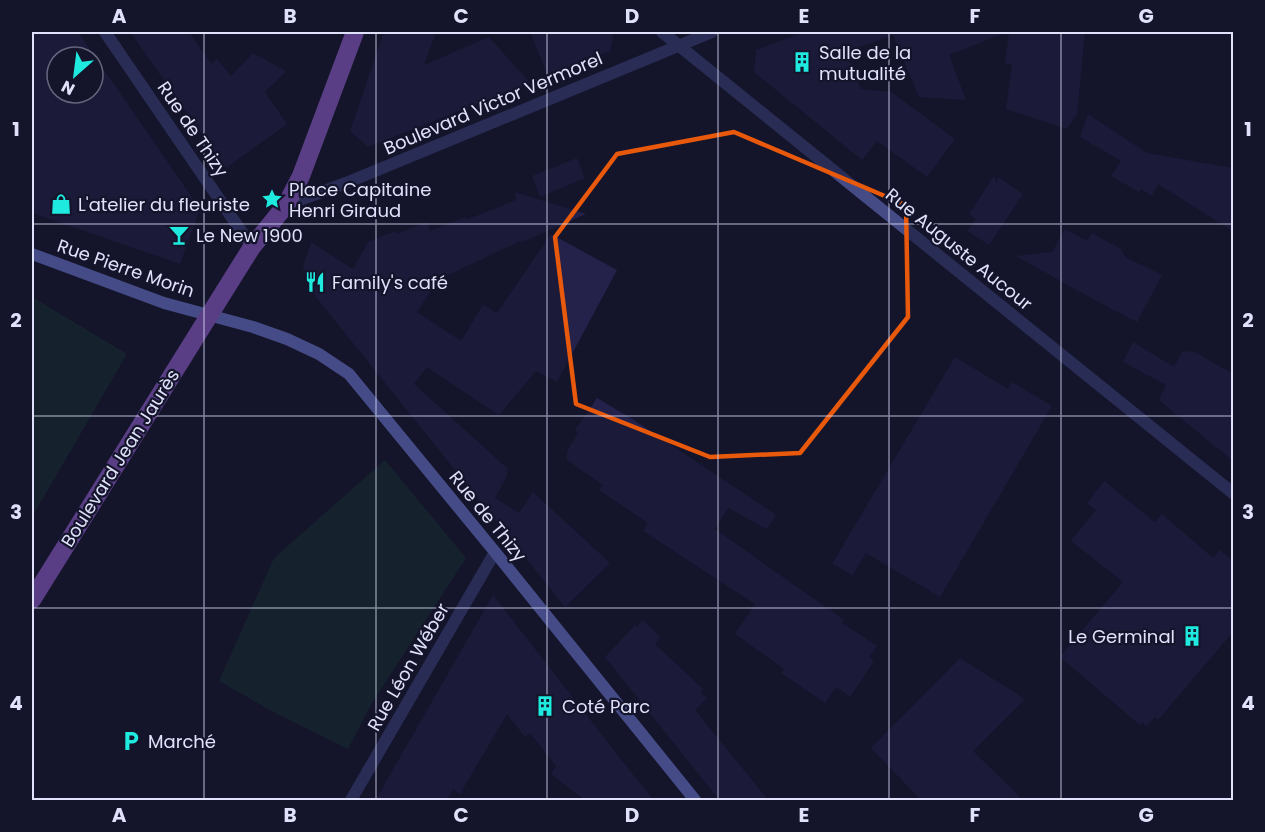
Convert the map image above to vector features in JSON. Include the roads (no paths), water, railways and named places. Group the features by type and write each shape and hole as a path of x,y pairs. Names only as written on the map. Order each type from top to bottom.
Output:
{"main road":[{"name":"Boulevard Jean Jaurès","path":"32,600 252,247 286,205 321,128 355,32"},
{"name":"Rue Pierre Morin","path":"32,254 164,303 209,315"},
{"name":"Rue de Thizy","path":"209,315 287,339 319,354 349,374 694,801"}],"street":[{"name":"Rue de Thizy","path":"105,32 252,247"},
{"name":"Rue Auguste Aucour","path":"662,32 1233,494"},
{"name":"Boulevard Victor Vermorel","path":"286,205 337,187 712,32"},
{"name":"Rue Léon Wéber","path":"353,797 495,552"}],"place":[{"name":"Salle de la mutualité","path":"802,62"},
{"name":"Place Capitaine Henri Giraud","path":"272,199"},
{"name":"L'atelier du fleuriste","path":"61,204"},
{"name":"Le New 1900","path":"179,235"},
{"name":"Family's café","path":"315,282"},
{"name":"Le Germinal","path":"1192,636"},
{"name":"Coté Parc","path":"545,706"},
{"name":"Marché","path":"131,741"}]}
